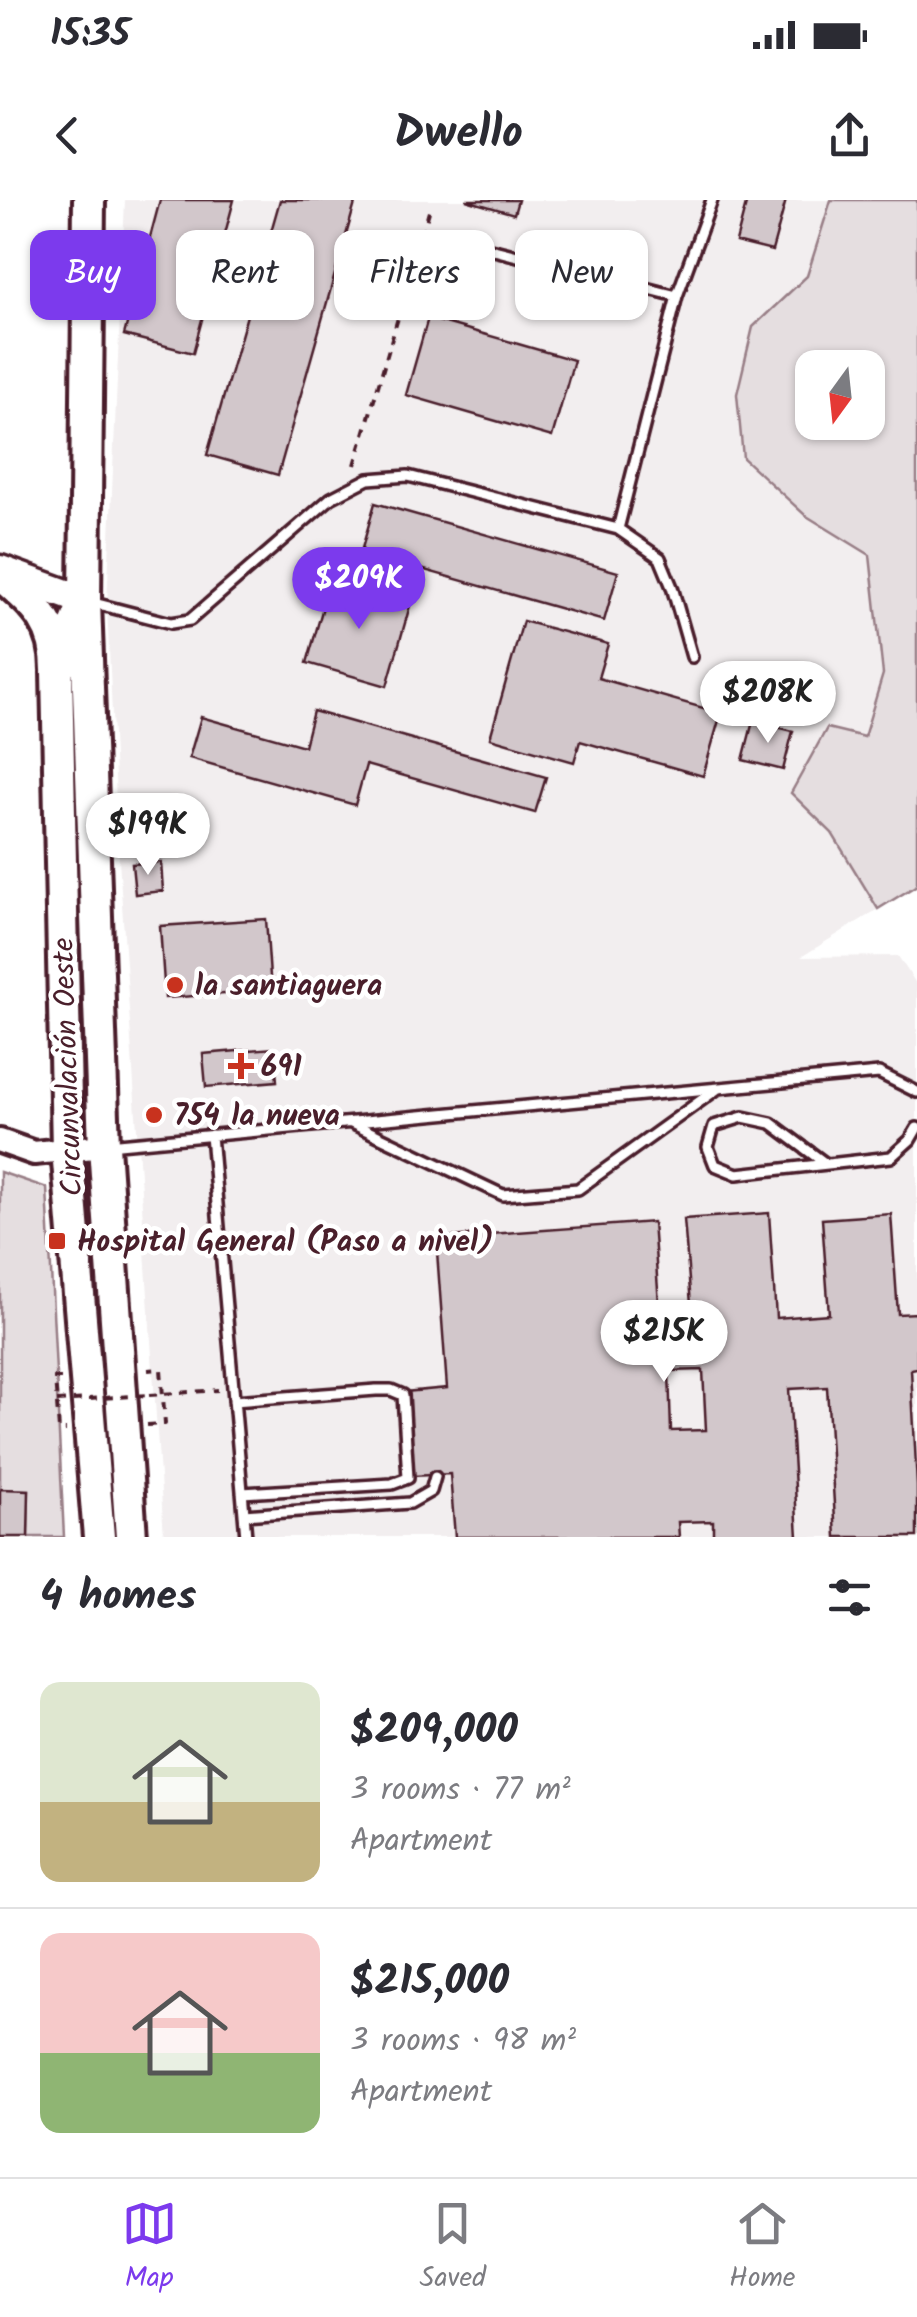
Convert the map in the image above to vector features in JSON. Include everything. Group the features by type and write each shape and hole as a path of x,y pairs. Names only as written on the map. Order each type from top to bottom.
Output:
{"main road":[{"name":"Circunvalación Oeste","path":"89,200 84,601 104,1146 132,1537"},
{"path":"0,572 84,601"},
{"path":"0,572 46,620 57,648 56,672"},
{"name":"Circunvalación Oeste","path":"84,601 56,672 67,1149 99,1537"}],"street":[{"path":"0,1141 34,1152 104,1146"}],"lane":[{"path":"618,528 678,296 712,200"},
{"path":"495,250 678,296"},
{"path":"84,601 171,623 190,620 331,498 368,480 408,476 618,528 660,558 692,656"},
{"path":"104,1146 879,1073 917,1092"},
{"path":"351,1122 503,1195 578,1189 719,1088"},
{"path":"826,1164 772,1123 742,1117 714,1126 708,1146 715,1165 737,1174 891,1157 917,1128"},
{"path":"211,1136 246,1537"},
{"path":"234,1402 376,1390 403,1395 408,1478 392,1484 242,1493"},
{"path":"244,1515 410,1503 431,1490 435,1477"}],"path":[{"path":"348,489 430,208"},
{"path":"161,1369 166,1424"},
{"path":"55,1378 59,1430"},
{"path":"57,1401 233,1388"}],"shaded area":[{"path":"125,200 917,200 917,885 801,957 898,956 917,985 917,1537 164,1537 118,844 107,605 120,320 156,320 156,230 124,230"},
{"path":"831,200 917,200 917,885 878,909 832,833 791,793 827,728 864,737 883,674 870,555 805,515 743,458 737,394 753,327 807,276"},
{"path":"0,1172 47,1188 64,1537 28,1537 29,1490 0,1489"}],"building":[{"path":"160,200 234,200 226,230 176,230 176,320 202,320 193,353 124,335 128,320 156,320 156,230 152,230"},
{"path":"280,200 356,200 347,230 334,230 334,278 278,475 207,455 246,320 314,320 314,230 271,230"},
{"path":"466,200 518,200 514,214"},
{"path":"747,200 786,200 772,251 736,242"},
{"path":"427,320 574,360 552,437 406,395"},
{"path":"375,503 618,572 604,621 361,552"},
{"path":"331,579 411,602 387,686 307,663"},
{"path":"523,621 608,644 598,678 721,713 703,776 580,741 574,762 490,738"},
{"path":"313,711 546,777 535,813 366,765 355,805 189,758 201,717 304,746"},
{"path":"753,721 793,731 783,770 743,760"},
{"path":"161,862 163,891 135,894 132,864"},
{"path":"266,919 271,991 165,998 160,926"},
{"path":"274,1048 277,1081 206,1087 203,1054"},
{"path":"769,1213 776,1318 829,1314 822,1219 891,1214 898,1314 917,1313 917,1368 911,1369 917,1537 836,1537 827,1387 789,1389 798,1537 713,1537 713,1521 678,1522 679,1537 455,1537 450,1474 413,1476 405,1392 447,1388 436,1238 653,1222 661,1331 693,1329 684,1219","holes":["703,1370 706,1430 671,1431 669,1371"]},
{"path":"0,1489 29,1490 28,1537 0,1537"}],"place":[{"name":"la santiaguera","path":"175,985"},
{"name":"691","path":"241,1066"},
{"name":"754 la nueva","path":"154,1115"},
{"name":"Hospital General (Paso a nivel)","path":"57,1241"}]}
